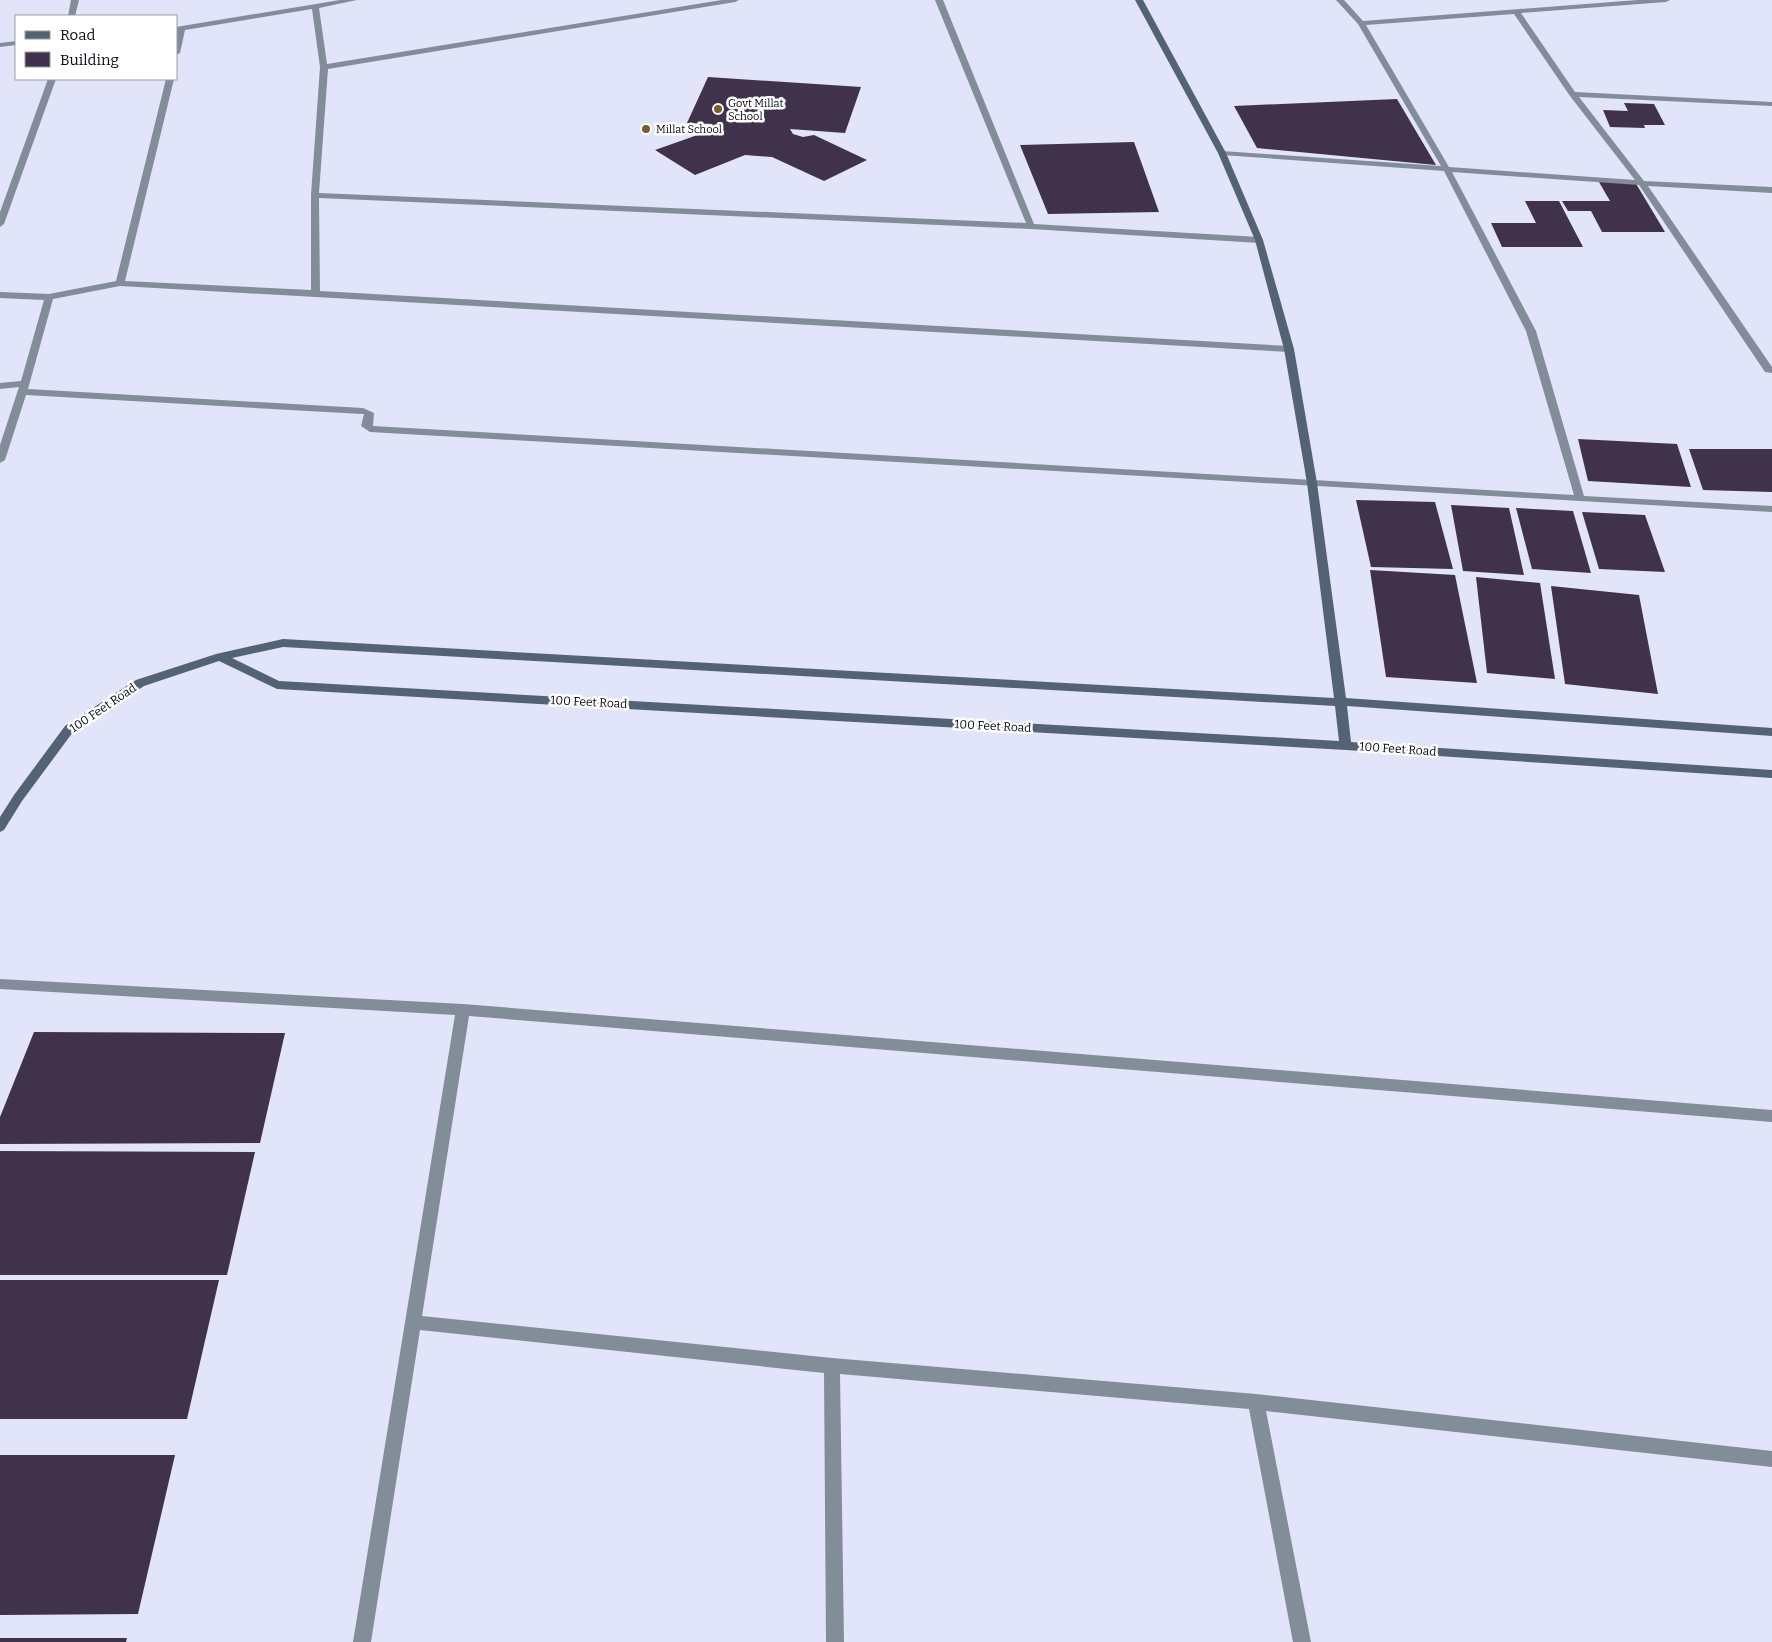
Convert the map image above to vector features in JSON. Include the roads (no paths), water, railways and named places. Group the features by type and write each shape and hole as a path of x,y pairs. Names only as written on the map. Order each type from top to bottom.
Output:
{"main road":[{"path":"1139,0 1222,153 1259,240 1289,349 1312,483 1346,746"},
{"name":"100 Feet Road","path":"0,827 18,798 69,729 140,683 220,657 283,643 1340,702 1772,732"},
{"name":"100 Feet Road","path":"220,657 277,685 1346,746 1772,774"}],"street":[{"path":"71,15 75,0"},
{"path":"179,28 353,0"},
{"path":"324,66 734,0"},
{"path":"939,0 1031,226"},
{"path":"1340,0 1361,23 1446,168 1531,331 1580,500"},
{"path":"1361,23 1666,0"},
{"path":"315,6 324,66 315,195 316,293"},
{"path":"1517,12 1573,94 1642,183 1770,372"},
{"path":"0,45 15,43"},
{"path":"0,224 52,80"},
{"path":"120,284 170,80"},
{"path":"1573,94 1772,104"},
{"path":"1222,153 1642,183 1772,190"},
{"path":"315,195 1031,226 1259,240"},
{"path":"0,295 49,297 120,284 316,293 1289,349"},
{"path":"0,460 49,297"},
{"path":"0,386 363,410 369,413 366,426 370,429 1580,500 1772,509"},
{"path":"0,984 463,1010 1772,1116"},
{"path":"362,1642 463,1010"},
{"path":"412,1322 832,1366 1256,1402 1772,1459"},
{"path":"832,1366 835,1642"},
{"path":"1256,1402 1302,1642"}],"place":[{"name":"Govt Millat School","path":"718,109"},
{"name":"Millat School","path":"646,129"}]}
